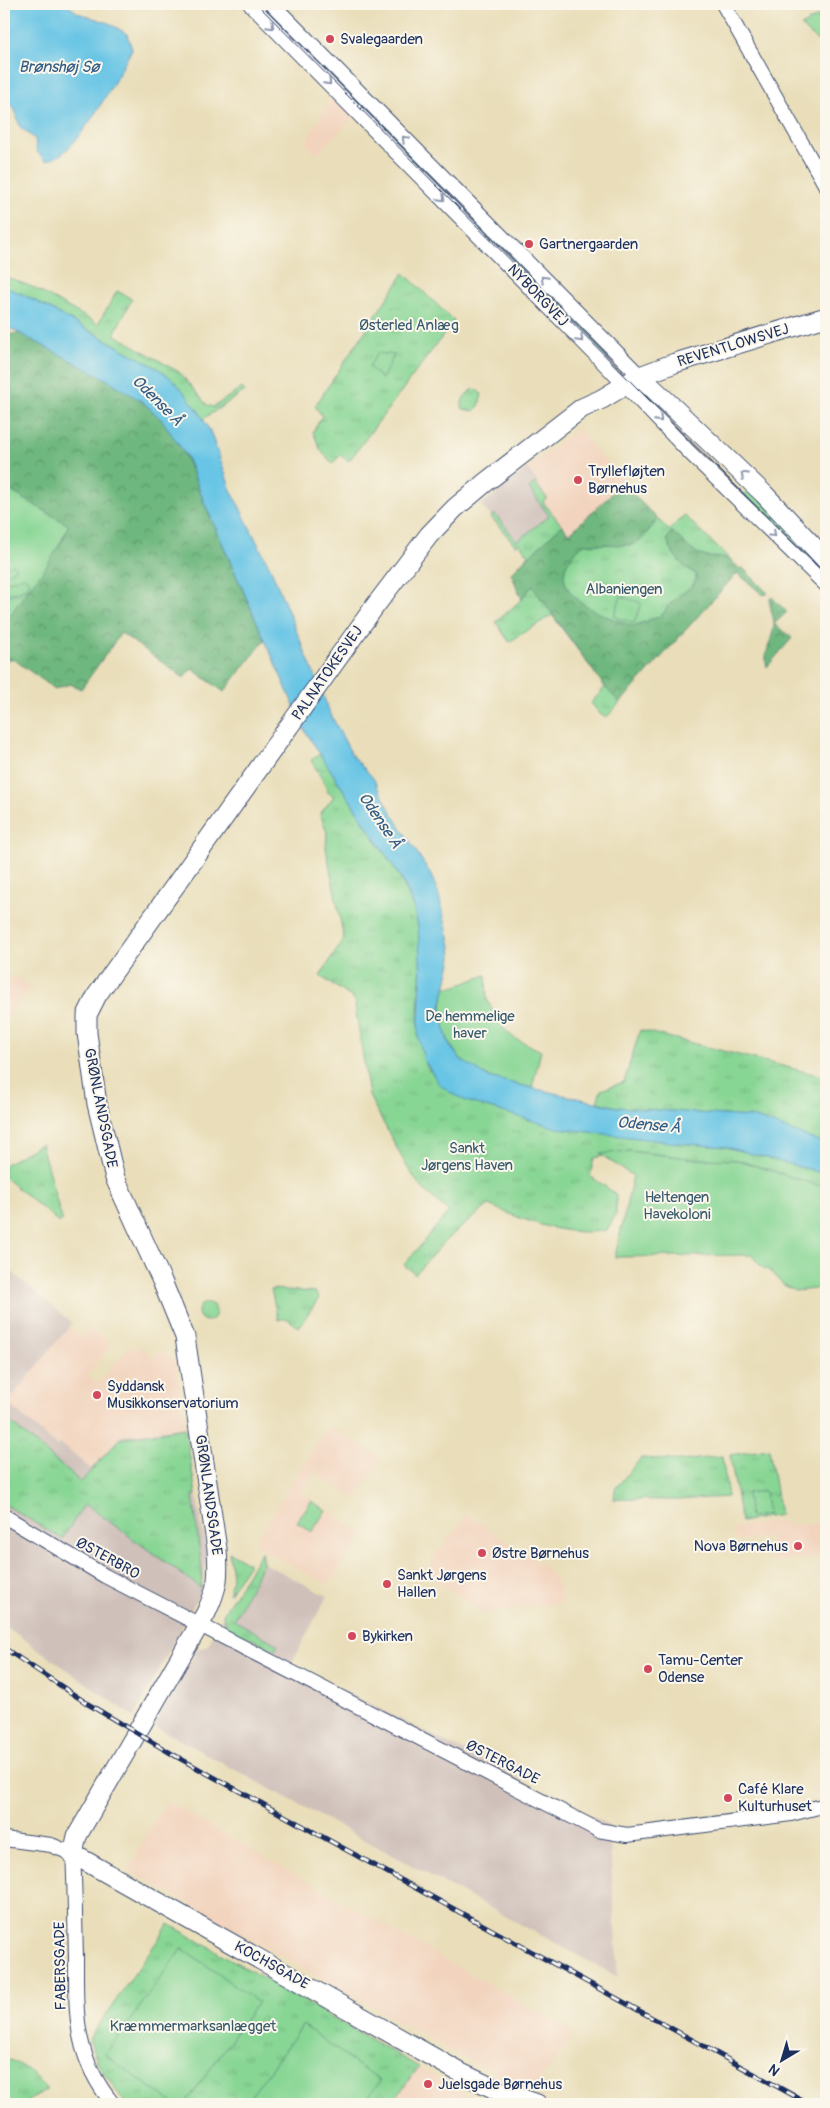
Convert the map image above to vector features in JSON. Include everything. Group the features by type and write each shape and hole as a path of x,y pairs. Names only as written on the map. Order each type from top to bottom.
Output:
{"main road":[{"name":"REVENTLOWSVEJ","path":"627,378 826,317"},
{"name":"PALNATOKESVEJ","path":"112,974 322,679 429,535 486,482 582,408 602,399 627,378"},
{"name":"NYBORGVEJ","path":"627,378 764,494 826,560"},
{"name":"GRØNLANDSGADE","path":"73,1854 77,1836 200,1624 216,1592 219,1576 216,1540 186,1344 162,1280 116,1178 92,1078 87,1016 91,1004 112,974"},
{"name":"KOCHSGADE","path":"73,1854 461,2072 497,2090 537,2104"}],"street":[{"name":"NYBORGVEJ","path":"250,4 627,378"},
{"name":"NYBORGVEJ","path":"272,4 627,378 714,477 826,585"},
{"path":"723,4 826,186"},
{"name":"ØSTERBRO","path":"4,1516 105,1576 200,1624"},
{"name":"ØSTERGADE","path":"200,1624 598,1830 627,1835 766,1818 822,1807"},
{"name":"KOCHSGADE","path":"4,1839 52,1845 73,1854"},
{"name":"FABERSGADE","path":"73,1854 76,2015 83,2048 94,2075 114,2104"}],"shaded area":[{"path":"333,95 354,117 316,155 305,143"},
{"name":"Tryllefløjten Børnehus","path":"578,428 596,452 624,477 616,489 569,534 543,501 546,498 525,470"},
{"path":"527,468 547,498 543,502 562,525 529,555 519,543 516,546 481,505"},
{"path":"4,972 12,979 15,976 30,988 4,1019"},
{"path":"4,1265 72,1323 7,1403 57,1446 60,1443 91,1469 121,1436 185,1427 207,1555 201,1591 134,1717 4,1625"},
{"name":"Syddansk Musikkonservatorium","path":"68,1327 82,1339 86,1330 105,1337 105,1340 111,1346 87,1375 98,1384 130,1346 137,1351 141,1347 154,1358 161,1350 176,1363 185,1427 121,1436 91,1469 60,1443 57,1446 7,1403"},
{"path":"332,1427 381,1458 355,1498 314,1472 301,1493 363,1534 328,1585 261,1549 255,1542 326,1429"},
{"name":"Østre Børnehus","path":"466,1514 547,1568 559,1586 563,1603 484,1613 425,1574 447,1538 449,1539"},
{"name":"Nova Børnehus","path":"780,1521 791,1525 824,1522 826,1555 772,1562 770,1536 736,1541 733,1527"},
{"path":"258,1560 327,1596 291,1664 609,1825 618,1977 154,1726 197,1650 208,1645 225,1611"},
{"path":"166,1801 575,2033 534,2089 465,2059 128,1870"},
{"name":"Juelsgade Børnehus","path":"419,2067 480,2101 478,2104 391,2104"}],"green space":[{"path":"826,12 826,48 801,26"},
{"path":"317,53 615,355 606,361 309,60"},
{"name":"Østerled Anlæg","path":"404,273 454,321 349,461 340,455 333,464 321,451 313,432 322,416 315,406"},
{"path":"4,276 32,287 98,324 117,291 132,299 114,334 179,372 207,405 213,407 242,388 245,391 203,419 199,412 157,368 30,298 4,286"},
{"path":"21,333 94,371 131,393 160,418 175,437 265,640 224,692 192,669 184,678 121,633 81,689 70,684 55,689 13,659 4,659 4,624 64,538 68,525 4,487 4,335"},
{"path":"377,353 394,355 382,379 369,367"},
{"path":"475,389 482,394 479,406 474,411 463,409 464,397"},
{"name":"Albaniengen","path":"535,483 547,498 543,502 569,534 622,484 669,530 684,515 740,569 607,717 601,715 591,703 605,687 552,615 509,642 496,622 522,599 511,573 529,555 519,543 516,546 491,517 495,514 517,541 549,516 529,488"},
{"name":"Albaniengen","path":"622,484 658,519 642,539 632,545 584,544 570,559 564,573 567,586 575,597 587,606 633,626 661,616 671,603 695,583 696,574 682,564 674,555 669,545 667,539 672,531 695,552 704,556 726,558 740,569 742,567 768,593 766,595 762,594 737,573 620,703 605,687 532,586 522,599 511,573 562,525 569,534"},
{"path":"4,487 64,538 4,624"},
{"path":"4,487 68,525 62,540 50,560 31,585 21,592 4,596 4,593 15,592 30,582 24,577 4,582 4,576 16,568 13,564 4,569"},
{"path":"751,487 826,564 826,581 740,498"},
{"path":"621,596 641,603 634,623 614,616"},
{"path":"771,596 787,612 774,624 770,602"},
{"path":"774,624 792,638 767,667 766,657"},
{"name":"Sankt Jørgens Haven","path":"320,754 393,866 411,900 418,925 420,943 419,1036 422,1053 429,1071 677,1143 726,1147 826,1174 826,1188 737,1160 696,1159 629,1151 594,1158 590,1176 616,1194 616,1214 607,1230 577,1232 562,1230 517,1217 489,1205 448,1238 415,1274 404,1265 449,1212 421,1187 407,1167 369,1096 354,999 320,976 344,939 326,848 327,832 320,814 334,796 326,791 327,788 311,760"},
{"name":"De hemmelige haver","path":"486,975 487,1000 501,1026 514,1038 541,1051 532,1088 492,1078 474,1069 463,1061 448,1040 442,1015 445,987 454,987"},
{"path":"640,1030 826,1077 826,1144 750,1117 617,1107 597,1102 601,1090 624,1082"},
{"path":"41,1144 62,1220 60,1223 4,1177 4,1165"},
{"name":"Heltengen Havekoloni","path":"629,1151 696,1159 737,1160 826,1188 826,1278 815,1289 795,1291 782,1284 772,1272 763,1268 751,1255 615,1257 633,1176 600,1154"},
{"path":"271,1289 315,1292 319,1298 299,1327 286,1318 278,1320"},
{"path":"207,1303 213,1306 216,1312 213,1318 207,1321 201,1318 198,1312 201,1306"},
{"path":"4,1417 81,1482 119,1439 185,1428 196,1495 193,1495 202,1571 201,1588 85,1504 62,1539 4,1504"},
{"path":"769,1449 780,1515 741,1522 730,1455"},
{"path":"722,1456 728,1497 675,1500 614,1499 615,1489 641,1458 682,1461"},
{"path":"765,1491 768,1515 750,1517 747,1493"},
{"path":"311,1501 326,1510 312,1532 297,1522"},
{"path":"229,1552 248,1563 248,1565 229,1594 232,1578"},
{"path":"261,1552 263,1563 234,1620 278,1645 275,1650 229,1628 225,1625 223,1614"},
{"name":"Kræmmermarksanlægget","path":"169,1924 419,2067 391,2104 126,2104 99,2066 89,2039"},
{"path":"182,1948 258,2002 185,2104 174,2104 105,2055"},
{"path":"303,2025 380,2081 363,2104 245,2104"},
{"path":"4,2058 28,2070 47,2090 22,2104 4,2104"}],"water":[{"name":"Brønshøj Sø","path":"4,4 66,4 78,13 109,23 127,34 132,49 90,122 60,155 46,161 37,152 35,139 20,127 15,110 4,97"},
{"name":"Odense Å","path":"4,286 30,298 157,368 171,378 199,412 210,431 231,490 272,572 331,715 352,755 373,778 390,810 430,873 438,892 452,957 441,1007 450,1046 460,1059 488,1077 617,1107 750,1117 762,1120 826,1144 826,1174 726,1147 557,1128 466,1101 439,1084 424,1060 418,1036 421,978 418,927 414,907 403,881 305,731 205,504 187,457 162,420 143,402 106,379 4,325"}],"tram line":[{"path":"257,4 642,393 826,575"}],"railway":[{"path":"4,1648 88,1704 179,1758 809,2104"}],"place":[{"name":"Svalegaarden","path":"330,39"},
{"name":"Gartnergaarden","path":"529,244"},
{"name":"Tryllefløjten Børnehus","path":"578,480"},
{"name":"Syddansk Musikkonservatorium","path":"97,1395"},
{"name":"Nova Børnehus","path":"798,1546"},
{"name":"Østre Børnehus","path":"482,1553"},
{"name":"Sankt Jørgens Hallen","path":"387,1584"},
{"name":"Bykirken","path":"352,1636"},
{"name":"Tamu-Center Odense","path":"648,1669"},
{"name":"Café Klare Kulturhuset","path":"728,1798"},
{"name":"Juelsgade Børnehus","path":"428,2084"}]}
